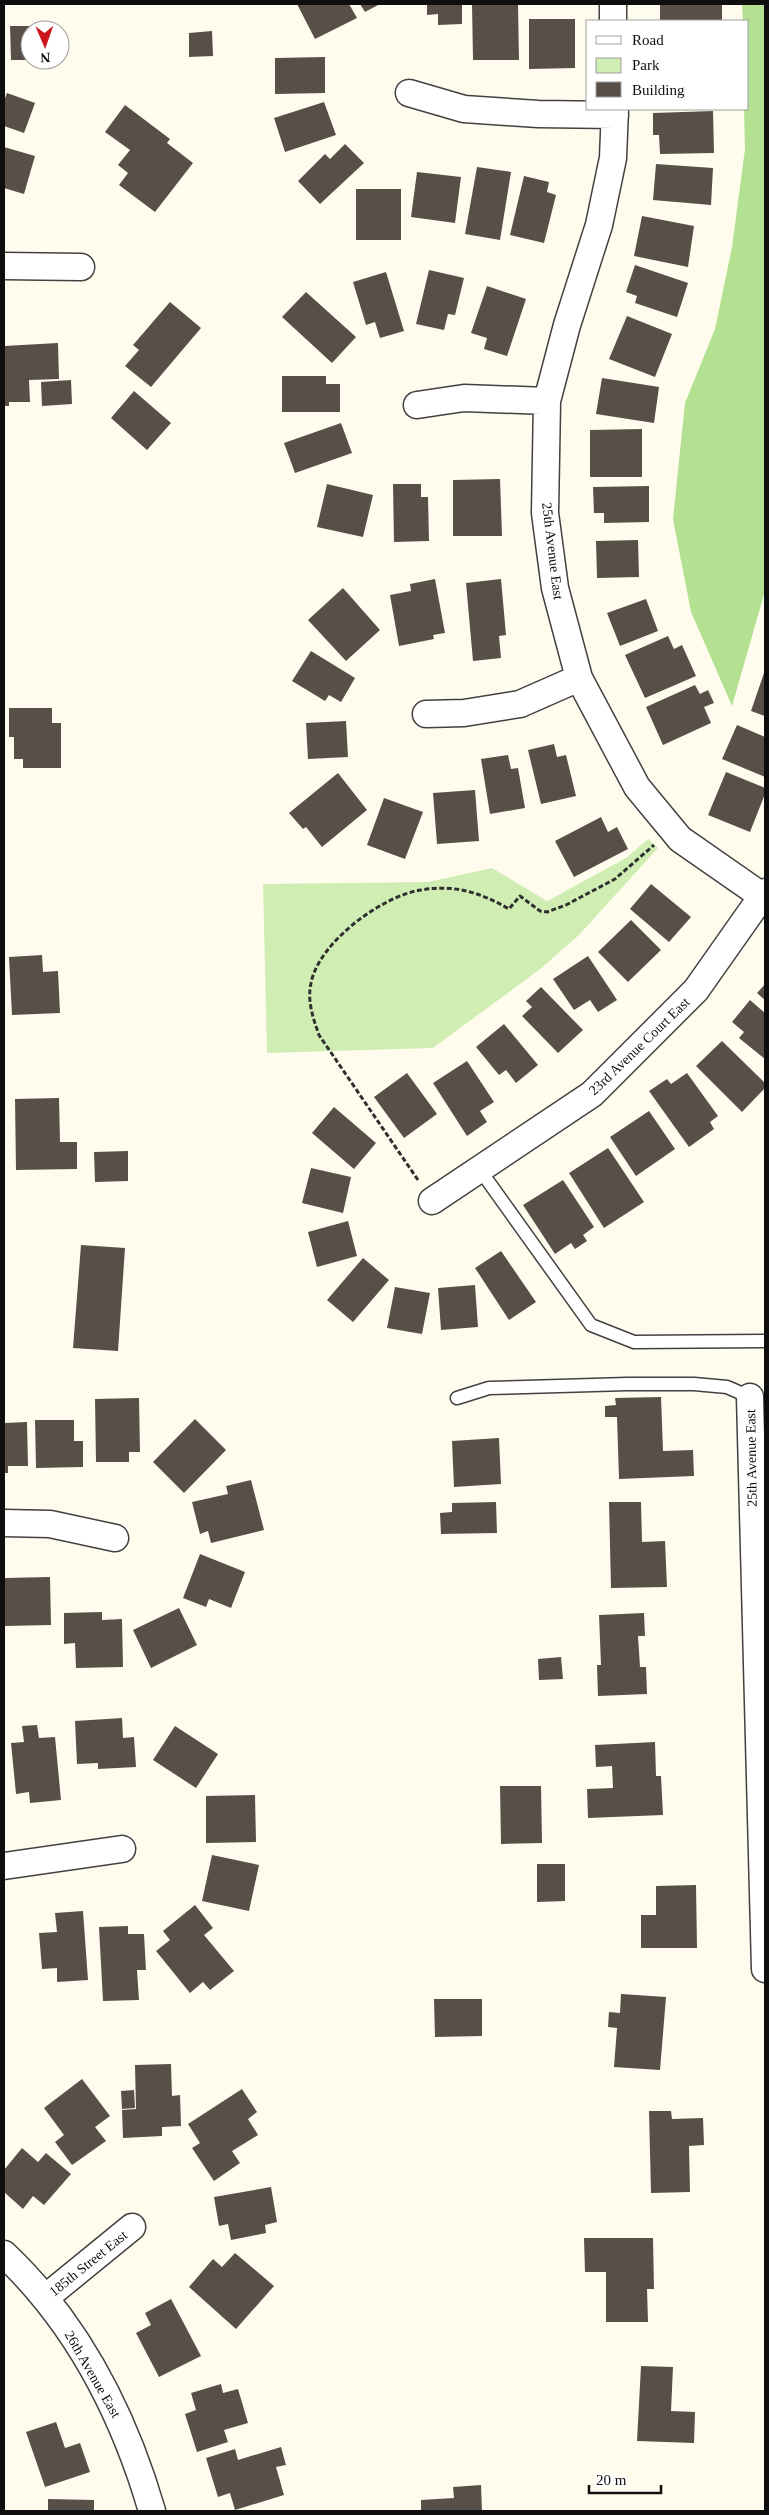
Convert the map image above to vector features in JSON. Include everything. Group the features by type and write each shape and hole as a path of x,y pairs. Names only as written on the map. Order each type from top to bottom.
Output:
{"street":[{"path":"613,4 613,20"},
{"path":"409,93 464,109 538,114 615,112"},
{"name":"25th Avenue East","path":"615,112 612,158 599,224 567,325 548,401 545,513 555,588 579,678 637,787 680,839 764,894"},
{"path":"4,266 81,267"},
{"path":"417,405 464,398 548,401"},
{"path":"426,714 464,713 520,704 579,678"},
{"name":"23rd Avenue Court East","path":"432,1201 592,1094 696,990 764,894"},
{"name":"25th Avenue East","path":"750,1397 759,1492 765,1969"},
{"path":"4,1523 50,1524 115,1538"},
{"path":"4,1866 122,1849"},
{"name":"185th Street East","path":"45,2298 132,2227"},
{"name":"26th Avenue East","path":"4,2254 45,2298 93,2368 120,2420 138,2464 152,2511"}],"lane":[{"path":"480,1170 591,1325 634,1342 765,1341"},
{"path":"457,1398 489,1388 627,1384 694,1384 727,1387 750,1397"}],"path":[{"path":"432,1201 319,1035 312,1017 310,999 311,982 320,962 343,932 363,916 398,897 421,890 457,889 484,895 509,909 520,896 540,911 547,912 566,905 615,879 672,829"}],"green space":[{"path":"742,4 765,4 765,591 732,706 691,612 673,519 685,403 715,329 732,247 745,149 744,110 749,110 749,20 743,20"},
{"path":"648,839 658,848 579,935 539,970 433,1048 267,1053 263,884 428,882 492,868 547,901 626,858"}],"building":[{"path":"297,4 349,4 357,18 315,39"},
{"path":"360,4 380,4 365,12"},
{"path":"427,4 462,4 462,24 438,25 438,14 427,15"},
{"path":"472,4 518,4 519,60 473,60"},
{"path":"660,4 722,4 722,20 660,20"},
{"path":"529,19 575,19 575,68 529,69"},
{"path":"10,26 20,26 20,60 11,60"},
{"path":"212,31 213,56 189,57 189,33"},
{"path":"325,57 325,93 275,94 275,58"},
{"path":"7,93 35,103 24,133 4,126 4,101"},
{"path":"324,102 336,135 285,152 274,118"},
{"path":"125,105 170,139 167,143 193,163 155,212 119,185 128,173 118,165 130,150 105,132"},
{"path":"713,111 714,153 660,154 659,135 653,135 653,113"},
{"path":"345,144 364,163 320,204 298,181 325,154 330,159"},
{"path":"4,147 35,156 24,194 4,188"},
{"path":"656,164 713,168 711,205 653,200"},
{"path":"477,167 511,172 500,240 465,234"},
{"path":"417,172 461,177 455,223 411,217"},
{"path":"524,176 549,182 547,192 556,195 544,243 510,235"},
{"path":"356,189 401,189 401,240 356,240"},
{"path":"642,216 694,226 688,267 634,256"},
{"path":"635,265 688,283 677,317 635,303 637,296 626,292"},
{"path":"429,270 464,278 455,315 448,314 444,330 416,324"},
{"path":"386,272 404,331 380,338 375,322 366,325 353,282"},
{"path":"487,286 526,299 507,356 484,349 487,338 471,333"},
{"path":"306,292 356,337 332,363 282,317"},
{"path":"170,302 201,328 151,387 125,366 139,350 133,345"},
{"path":"627,316 672,334 655,377 609,359"},
{"path":"58,343 59,379 29,380 30,402 9,402 9,406 4,406 4,346"},
{"path":"282,376 326,376 326,384 340,384 340,412 282,412"},
{"path":"602,378 659,387 654,423 596,414"},
{"path":"71,380 72,404 42,406 41,382"},
{"path":"134,391 171,423 147,450 111,418"},
{"path":"341,423 352,453 295,473 284,443"},
{"path":"642,429 642,477 590,477 590,430"},
{"path":"500,479 502,536 453,536 453,480"},
{"path":"327,484 373,495 363,537 317,527"},
{"path":"393,484 421,484 421,497 428,497 429,541 394,542"},
{"path":"649,486 649,522 604,523 604,513 594,513 593,487"},
{"path":"638,540 639,577 597,578 596,541"},
{"path":"435,579 445,633 433,635 434,639 399,646 390,595 411,591 410,584"},
{"path":"501,579 506,635 499,636 501,658 473,661 466,583"},
{"path":"343,588 380,630 346,661 308,620"},
{"path":"646,599 658,631 620,646 607,613"},
{"path":"668,636 674,649 682,645 696,676 645,698 625,655"},
{"path":"311,651 355,678 341,702 329,695 325,701 292,681"},
{"path":"765,670 765,716 751,711"},
{"path":"695,685 700,694 708,690 714,703 704,707 711,723 663,745 646,707"},
{"path":"9,708 52,708 52,723 61,723 61,768 23,768 23,759 14,759 14,737 9,737"},
{"path":"346,721 348,757 308,759 306,723"},
{"path":"737,725 765,737 765,777 722,759"},
{"path":"554,744 557,757 566,755 576,796 541,804 528,750"},
{"path":"508,755 511,769 518,768 525,808 490,814 481,759"},
{"path":"726,772 765,788 765,794 750,832 708,815"},
{"path":"338,773 367,810 322,847 306,827 303,829 289,813"},
{"path":"475,790 479,841 437,844 433,793"},
{"path":"384,798 423,812 405,859 367,845"},
{"path":"601,817 608,832 617,827 628,849 574,877 555,841"},
{"path":"651,884 691,917 669,942 630,909"},
{"path":"631,920 661,950 628,982 598,952"},
{"path":"42,955 43,972 58,971 60,1013 12,1015 9,957"},
{"path":"588,956 617,1000 598,1012 590,1000 574,1010 553,979"},
{"path":"765,984 765,1000 757,993"},
{"path":"541,987 583,1030 558,1053 522,1016 532,1007 526,1001"},
{"path":"750,1000 765,1013 765,1059 739,1038 744,1032 732,1022"},
{"path":"504,1024 538,1065 516,1083 506,1070 499,1075 476,1047"},
{"path":"722,1041 765,1083 765,1088 742,1112 696,1066"},
{"path":"467,1061 494,1102 480,1111 487,1122 467,1136 433,1083"},
{"path":"407,1073 437,1114 404,1138 374,1097"},
{"path":"687,1073 718,1116 710,1122 714,1129 689,1147 649,1091 667,1079 671,1084"},
{"path":"59,1098 60,1142 77,1142 77,1169 16,1170 15,1099"},
{"path":"334,1107 376,1143 354,1169 312,1133"},
{"path":"649,1111 675,1149 636,1176 610,1137"},
{"path":"608,1148 644,1202 604,1228 569,1173"},
{"path":"128,1151 128,1181 95,1182 94,1152"},
{"path":"311,1168 351,1177 343,1213 302,1203"},
{"path":"563,1180 594,1227 583,1235 587,1241 575,1249 571,1243 555,1254 523,1205"},
{"path":"348,1221 357,1256 317,1267 308,1232"},
{"path":"81,1245 125,1248 118,1351 73,1348"},
{"path":"501,1251 536,1302 509,1320 475,1268"},
{"path":"363,1258 389,1280 353,1322 327,1300"},
{"path":"475,1285 478,1327 441,1330 438,1288"},
{"path":"395,1287 430,1293 422,1334 387,1328"},
{"path":"661,1397 663,1451 693,1450 694,1476 619,1479 617,1417 605,1417 605,1406 616,1405 615,1398"},
{"path":"139,1398 140,1452 129,1452 129,1462 96,1462 95,1399"},
{"path":"195,1419 226,1450 184,1493 153,1462"},
{"path":"35,1420 74,1420 74,1441 83,1441 83,1467 36,1468"},
{"path":"27,1422 28,1466 8,1466 8,1473 4,1473 4,1423"},
{"path":"499,1438 501,1484 454,1487 452,1441"},
{"path":"251,1480 264,1530 211,1543 208,1531 200,1534 192,1502 228,1494 226,1486"},
{"path":"496,1502 497,1533 441,1534 440,1513 452,1512 452,1503"},
{"path":"609,1502 641,1502 642,1542 665,1541 667,1587 611,1588"},
{"path":"200,1554 245,1572 231,1608 209,1599 206,1607 183,1598"},
{"path":"50,1577 51,1625 5,1626 4,1578"},
{"path":"179,1608 197,1645 151,1668 133,1630"},
{"path":"102,1612 102,1620 122,1619 123,1667 76,1668 75,1643 64,1644 64,1613"},
{"path":"644,1613 645,1636 638,1636 640,1667 646,1667 647,1694 598,1696 597,1665 601,1665 599,1615"},
{"path":"561,1657 563,1679 539,1680 538,1659"},
{"path":"122,1718 123,1738 134,1737 136,1767 98,1769 98,1763 77,1764 75,1721"},
{"path":"37,1725 39,1738 55,1737 61,1800 30,1803 29,1792 16,1794 11,1743 24,1742 22,1726"},
{"path":"175,1726 218,1754 196,1788 153,1760"},
{"path":"655,1742 656,1776 661,1776 663,1815 588,1818 587,1789 613,1788 612,1766 596,1767 595,1745"},
{"path":"500,1786 541,1786 542,1843 501,1844"},
{"path":"255,1795 256,1842 206,1843 206,1796"},
{"path":"212,1855 259,1865 249,1911 202,1901"},
{"path":"537,1864 565,1864 565,1901 537,1902"},
{"path":"696,1885 697,1948 641,1948 641,1915 656,1915 656,1886"},
{"path":"195,1905 213,1928 204,1935 234,1971 210,1990 203,1982 190,1993 156,1951 170,1940 163,1931"},
{"path":"83,1911 88,1980 57,1982 57,1968 42,1969 39,1933 57,1932 55,1913"},
{"path":"128,1926 128,1934 144,1934 146,1970 137,1970 139,2000 103,2001 99,1927"},
{"path":"621,1994 666,1997 660,2070 614,2067 617,2028 608,2027 609,2012 620,2013"},
{"path":"434,1999 482,1999 482,2036 435,2037"},
{"path":"171,2064 172,2096 180,2095 181,2126 162,2127 162,2136 123,2138 122,2110 136,2109 135,2065"},
{"path":"82,2079 110,2116 95,2127 106,2141 72,2165 55,2142 64,2135 44,2108"},
{"path":"242,2089 257,2112 248,2119 258,2135 232,2151 240,2163 214,2181 192,2148 200,2143 188,2124"},
{"path":"134,2090 135,2108 122,2109 121,2091"},
{"path":"649,2111 671,2111 672,2119 703,2118 704,2145 689,2146 690,2192 651,2193"},
{"path":"22,2148 38,2162 46,2153 71,2174 44,2205 33,2196 23,2209 4,2192 4,2170"},
{"path":"271,2187 277,2222 265,2225 266,2233 231,2240 228,2224 219,2226 214,2197"},
{"path":"584,2238 653,2238 654,2289 647,2289 648,2322 606,2322 606,2272 585,2272"},
{"path":"235,2253 274,2286 236,2329 189,2287 213,2259 222,2267"},
{"path":"171,2299 201,2356 159,2377 136,2333 151,2325 145,2313"},
{"path":"641,2366 673,2367 671,2411 695,2412 694,2443 637,2441"},
{"path":"221,2384 223,2393 238,2389 248,2423 224,2430 228,2442 197,2452 185,2414 196,2410 191,2393"},
{"path":"56,2422 65,2448 80,2443 90,2472 45,2487 26,2432"},
{"path":"281,2447 286,2465 276,2467 284,2495 235,2510 230,2493 218,2497 206,2458 235,2449 238,2460"},
{"path":"481,2485 482,2511 421,2511 421,2500 454,2498 453,2487"},
{"path":"48,2499 94,2500 94,2511 48,2511"}]}
